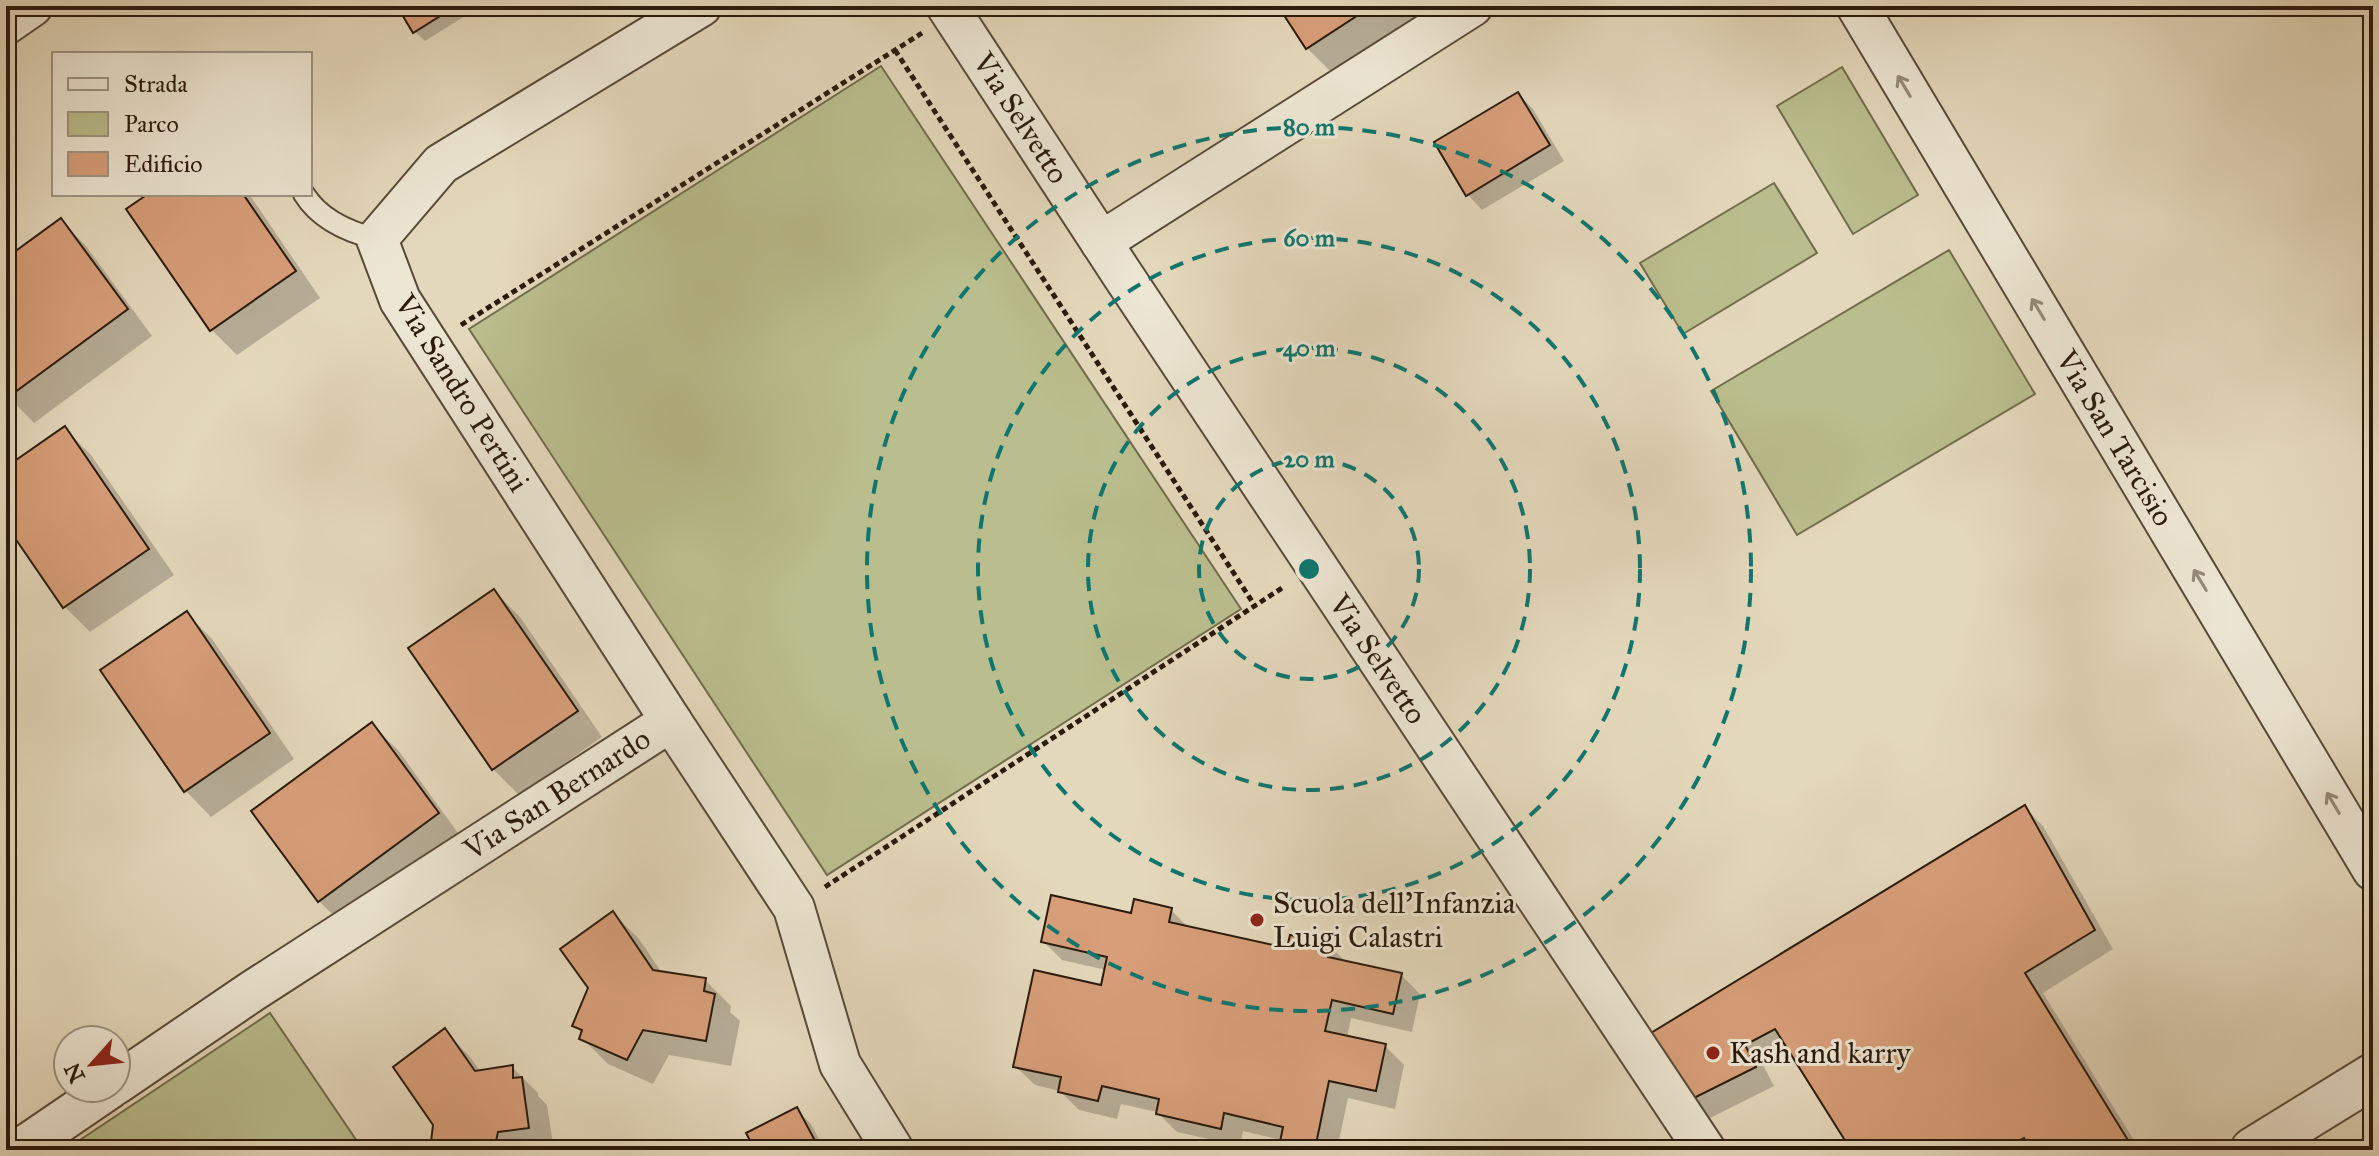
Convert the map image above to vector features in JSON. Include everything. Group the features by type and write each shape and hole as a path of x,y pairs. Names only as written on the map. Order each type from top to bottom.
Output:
{"street":[{"path":"6,24 32,6"},
{"path":"377,239 441,164 701,6"},
{"path":"1101,242 1472,6"},
{"name":"Via San Tarcisio","path":"1857,6 2373,870"},
{"name":"Via Selvetto","path":"950,10 1705,1150"},
{"name":"Via Sandro Pertini","path":"377,239 400,300 671,721"},
{"name":"Via San Bernardo","path":"132,1073 251,992 671,721 794,908 840,1064 893,1150"},
{"path":"2253,1150 2373,1076"},
{"path":"19,1150 87,1104"}],"lane":[{"path":"305,196 310,205 346,231 377,239"}],"path":[{"path":"430,345 895,50 950,10"},
{"path":"895,50 1255,606"},
{"path":"794,908 1316,565"}],"green space":[{"path":"881,66 1241,609 827,875 469,329"},
{"path":"1842,67 1918,195 1853,234 1777,106"},
{"path":"1774,183 1817,253 1683,334 1640,263"},
{"path":"1949,250 2035,394 1797,535 1711,391"},
{"path":"270,1013 363,1150 65,1150"}],"building":[{"path":"397,6 456,6 413,33"},
{"path":"1278,6 1372,6 1306,49"},
{"path":"1518,92 1550,145 1466,196 1434,142"},
{"path":"145,196 244,196 296,271 210,331 126,209"},
{"path":"61,218 128,309 7,398 6,258"},
{"path":"65,426 149,549 63,608 6,525 6,467"},
{"path":"494,589 578,711 492,770 408,648"},
{"path":"187,611 270,733 184,792 100,670"},
{"path":"372,722 439,813 318,902 251,811"},
{"path":"2025,805 2095,930 2025,973 2134,1150 2032,1150 2024,1138 2002,1150 1851,1150 1775,1029 1745,1045 1756,1067 1682,1104 1641,1039"},
{"path":"1051,895 1131,913 1134,899 1172,908 1169,922 1287,948 1290,935 1330,943 1328,957 1402,973 1393,1014 1332,1000 1325,1031 1386,1044 1376,1091 1329,1081 1315,1149 1280,1142 1283,1127 1224,1113 1221,1129 1156,1114 1159,1099 1102,1086 1098,1101 1058,1092 1061,1077 1013,1067 1034,970 1101,985 1107,957 1041,942"},
{"path":"613,911 653,970 706,978 704,991 715,994 706,1041 643,1030 627,1060 579,1039 582,1030 572,1026 588,988 560,949"},
{"path":"445,1028 475,1071 513,1065 513,1078 522,1077 529,1128 498,1132 494,1150 430,1150 433,1125 393,1067"},
{"path":"797,1107 820,1150 755,1150 746,1133"}],"place":[{"name":"Scuola dell'Infanzia Luigi Calastri","path":"1257,920"},
{"name":"Kash and karry","path":"1713,1053"}]}
